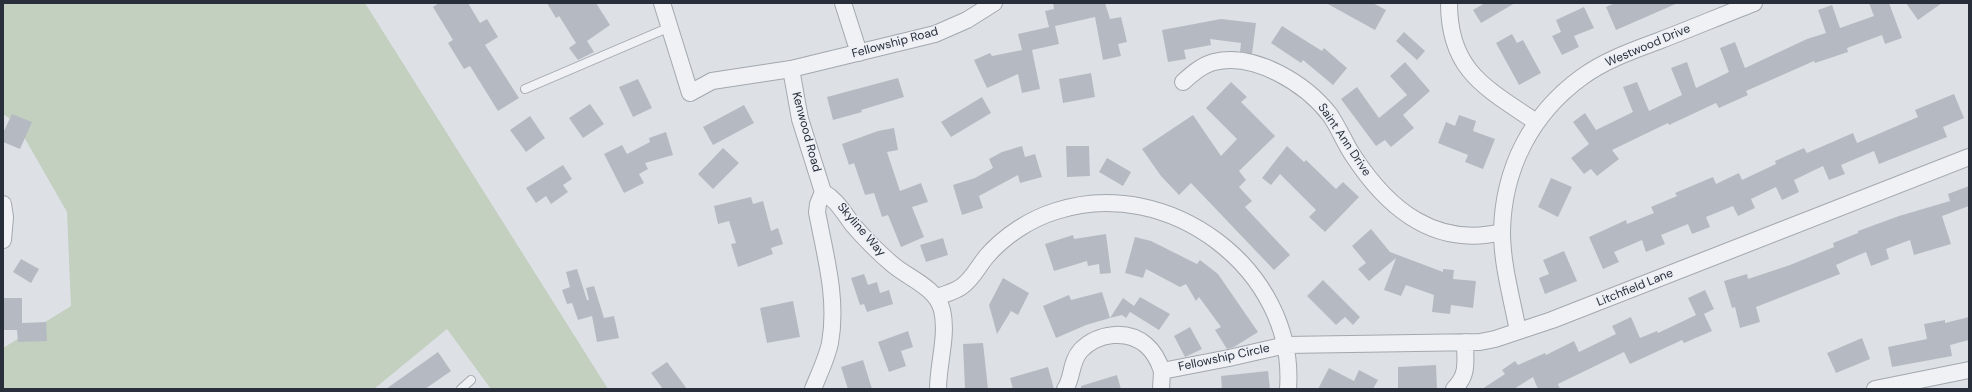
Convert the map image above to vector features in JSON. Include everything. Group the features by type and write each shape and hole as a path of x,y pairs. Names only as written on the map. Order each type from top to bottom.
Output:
{"street":[{"path":"662,3 690,93 712,81 791,69"},
{"path":"843,3 859,54"},
{"name":"Fellowship Road","path":"791,69 859,54 935,34 966,20 994,3"},
{"path":"1449,3 1451,35 1456,50 1466,67 1489,90 1536,122"},
{"name":"Westwood Drive","path":"1518,330 1504,255 1502,232 1505,196 1510,174 1520,150 1536,122 1562,92 1582,76 1599,66 1631,51 1754,3"},
{"name":"Saint Ann Drive","path":"1183,82 1198,70 1214,62 1238,61 1275,71 1299,84 1316,99 1330,116 1354,157 1370,179 1388,199 1414,219 1429,228 1447,233 1483,237 1502,232"},
{"name":"Kenwood Road","path":"791,69 800,119 823,192"},
{"name":"Litchfield Lane","path":"1286,345 1465,342 1495,339 1518,330 1552,320 1969,157"},
{"path":"813,389 830,344 833,311 831,285 817,212 823,192"},
{"name":"Skyline Way","path":"823,192 837,201 853,224 872,246 892,265 931,291 936,298"},
{"path":"938,389 943,329 942,311 936,298 961,287 987,256 1005,239 1040,217 1080,204 1097,202 1124,204 1163,212 1187,222 1210,235 1231,252 1249,271 1261,287 1274,310 1286,345 1288,389"},
{"path":"3,204 5,217 3,240"},
{"name":"Fellowship Circle","path":"1065,389 1068,385 1073,363 1081,350 1092,341 1106,335 1120,334 1141,342 1147,346 1162,371 1161,389"},
{"path":"1454,389 1462,381 1465,372 1465,342"},
{"name":"Fellowship Circle","path":"1162,371 1286,345"},
{"path":"1876,389 1969,370"}],"lane":[{"path":"525,89 670,27"},
{"path":"461,389 471,380"}],"green space":[{"path":"3,3 365,3 608,389 491,389 447,329 374,389 3,389 3,348 71,306 67,212 16,123 3,114"}],"building":[{"path":"439,3 468,3 480,23 487,19 498,37 485,45 519,98 498,111 470,66 464,69 448,43 453,40 433,7"},
{"path":"547,3 596,3 610,25 587,41 594,52 578,60 569,48 576,43 559,16 556,18"},
{"path":"1053,3 1105,3 1110,19 1121,17 1127,42 1118,44 1121,56 1103,60 1095,17 1055,26 1059,44 1032,50 1040,89 1022,93 1018,74 987,88 974,60 990,53 992,56 1022,50 1018,34 1049,27 1045,11 1054,9"},
{"path":"1326,3 1373,3 1386,10 1375,30"},
{"path":"1485,3 1515,3 1481,23 1473,10"},
{"path":"1615,3 1678,3 1616,30 1606,7"},
{"path":"1869,3 1889,3 1902,38 1885,44 1882,35 1847,48 1848,52 1815,63 1814,61 1746,91 1748,95 1719,108 1716,103 1669,125 1668,123 1612,150 1619,159 1597,176 1591,169 1584,174 1571,158 1589,144 1573,122 1585,113 1596,130 1633,112 1623,87 1637,82 1649,111 1682,95 1671,68 1687,62 1696,88 1729,72 1720,48 1735,42 1745,68 1807,39 1826,33 1818,10 1832,5 1840,28 1874,16"},
{"path":"1906,3 1942,3 1918,20"},
{"path":"1584,7 1594,28 1574,36 1579,47 1562,55 1552,36 1561,32 1556,20"},
{"path":"1221,19 1256,23 1252,54 1240,52 1241,43 1210,39 1211,45 1184,50 1186,59 1168,62 1162,30"},
{"path":"1282,26 1322,51 1324,48 1347,68 1333,85 1303,60 1301,63 1271,43"},
{"path":"1404,32 1425,51 1417,60 1396,41"},
{"path":"1512,34 1517,43 1523,40 1541,73 1519,85 1496,43"},
{"path":"1405,62 1430,91 1403,115 1414,128 1391,147 1385,140 1376,146 1341,99 1357,87 1379,118 1407,95 1390,76"},
{"path":"1091,73 1095,97 1063,103 1059,79"},
{"path":"898,78 904,97 861,110 862,112 833,120 827,97"},
{"path":"638,79 652,108 633,117 619,87"},
{"path":"1231,82 1247,97 1241,102 1275,136 1239,171 1246,180 1239,187 1252,201 1245,207 1290,255 1274,270 1191,183 1179,195 1161,176 1142,149 1193,115 1221,156 1237,139 1206,108"},
{"path":"1954,94 1964,118 1943,127 1947,137 1879,164 1874,151 1841,165 1845,174 1829,180 1823,166 1794,180 1799,192 1782,200 1776,187 1751,199 1755,208 1738,216 1733,206 1706,217 1710,227 1692,234 1688,224 1661,235 1665,244 1646,252 1642,240 1614,252 1619,262 1603,269 1589,237 1626,220 1627,224 1654,213 1651,207 1677,196 1675,193 1713,177 1716,184 1739,173 1742,180 1776,164 1775,161 1804,148 1807,153 1853,133 1857,143 1918,117 1915,110"},
{"path":"982,97 991,113 951,137 941,122"},
{"path":"590,104 604,124 583,138 569,118"},
{"path":"744,105 754,123 713,145 703,127"},
{"path":"12,114 32,122 20,149 3,142 3,133"},
{"path":"1459,115 1476,121 1473,131 1495,139 1483,169 1465,162 1468,155 1438,143 1446,122 1455,126"},
{"path":"530,116 545,138 526,152 510,130"},
{"path":"894,128 898,150 887,152 900,191 921,183 928,202 912,207 924,237 901,247 888,215 882,217 874,193 865,195 854,163 849,165 842,144 878,131"},
{"path":"666,132 673,155 645,163 648,169 639,174 644,183 624,193 604,154 622,145 627,154 650,142 649,138"},
{"path":"1022,146 1025,157 1035,154 1042,177 1020,183 1018,175 979,196 983,208 962,215 953,185 975,178 993,168 989,159 1002,152"},
{"path":"1066,146 1089,146 1090,176 1067,177"},
{"path":"1287,146 1304,162 1306,160 1336,189 1343,182 1359,197 1325,232 1309,217 1316,210 1280,174 1271,185 1262,178"},
{"path":"723,148 739,163 713,189 698,174"},
{"path":"1107,158 1131,172 1123,186 1099,172"},
{"path":"563,165 572,179 563,185 568,192 551,204 546,196 536,203 526,188"},
{"path":"1551,178 1572,187 1558,217 1538,207"},
{"path":"1969,186 1969,206 1942,216 1951,244 1914,255 1910,240 1886,249 1889,259 1871,266 1866,252 1836,265 1840,274 1756,307 1760,322 1740,328 1735,307 1732,308 1724,281 1747,274 1748,279 1790,265 1834,247 1833,243 1858,233 1858,231 1899,216 1950,201 1948,194"},
{"path":"751,197 753,204 763,201 771,231 778,228 783,244 771,248 773,254 738,267 731,244 736,243 729,221 718,224 714,206"},
{"path":"1371,229 1390,252 1443,272 1443,269 1454,270 1453,279 1476,281 1473,308 1451,305 1450,314 1432,312 1434,295 1406,285 1401,296 1384,290 1396,258 1369,281 1358,269 1366,263 1352,246"},
{"path":"1106,234 1111,273 1100,274 1099,264 1088,266 1087,261 1054,271 1045,244 1073,235 1074,239"},
{"path":"1135,237 1151,241 1197,264 1200,260 1218,274 1258,332 1234,347 1227,349 1215,330 1221,327 1199,297 1196,301 1186,284 1180,287 1146,269 1143,278 1125,273"},
{"path":"943,238 948,255 926,262 920,245"},
{"path":"1564,251 1577,281 1545,294 1539,278 1549,274 1543,260"},
{"path":"21,259 39,269 31,283 13,272"},
{"path":"577,269 587,300 589,300 586,288 594,286 604,318 614,316 619,338 597,342 592,316 578,320 572,303 567,304 562,290 570,287 566,272"},
{"path":"864,274 868,285 877,282 880,293 889,290 893,304 867,312 864,304 860,305 851,278"},
{"path":"1003,278 1029,293 1018,315 1011,311 997,334 989,305"},
{"path":"1323,280 1360,317 1353,325 1345,317 1336,325 1307,296"},
{"path":"1705,290 1714,309 1704,314 1712,331 1684,343 1682,340 1630,364 1624,352 1558,384 1560,389 1538,389 1533,377 1514,389 1482,389 1505,374 1502,370 1515,361 1518,365 1545,353 1546,355 1574,341 1579,352 1616,334 1612,326 1631,317 1640,338 1657,331 1658,333 1696,315 1688,298"},
{"path":"1102,292 1110,318 1086,325 1056,338 1043,306 1069,295 1071,300"},
{"path":"1140,297 1170,314 1159,330 1130,312 1126,318 1122,315 1110,318 1123,298 1134,306"},
{"path":"3,298 22,298 22,323 46,322 47,341 18,342 17,330 3,330"},
{"path":"793,301 800,337 767,343 760,308"},
{"path":"1969,317 1969,340 1950,345 1952,356 1892,367 1888,347 1927,339 1924,324 1945,320 1945,323"},
{"path":"1190,327 1202,349 1185,357 1174,336"},
{"path":"908,331 913,347 901,351 906,366 889,372 878,342"},
{"path":"1862,338 1870,359 1836,373 1827,353"},
{"path":"983,343 988,389 965,389 963,344"},
{"path":"438,352 451,371 425,389 386,389"},
{"path":"863,360 872,389 848,389 841,367"},
{"path":"667,362 687,389 663,389 651,373"},
{"path":"1436,365 1437,389 1398,388 1398,367"},
{"path":"1048,367 1054,389 1013,389 1010,378"},
{"path":"1329,368 1354,381 1359,370 1378,380 1373,389 1318,389"},
{"path":"1268,371 1270,389 1222,389 1221,376"},
{"path":"1117,375 1121,389 1081,389 1081,386"}]}
